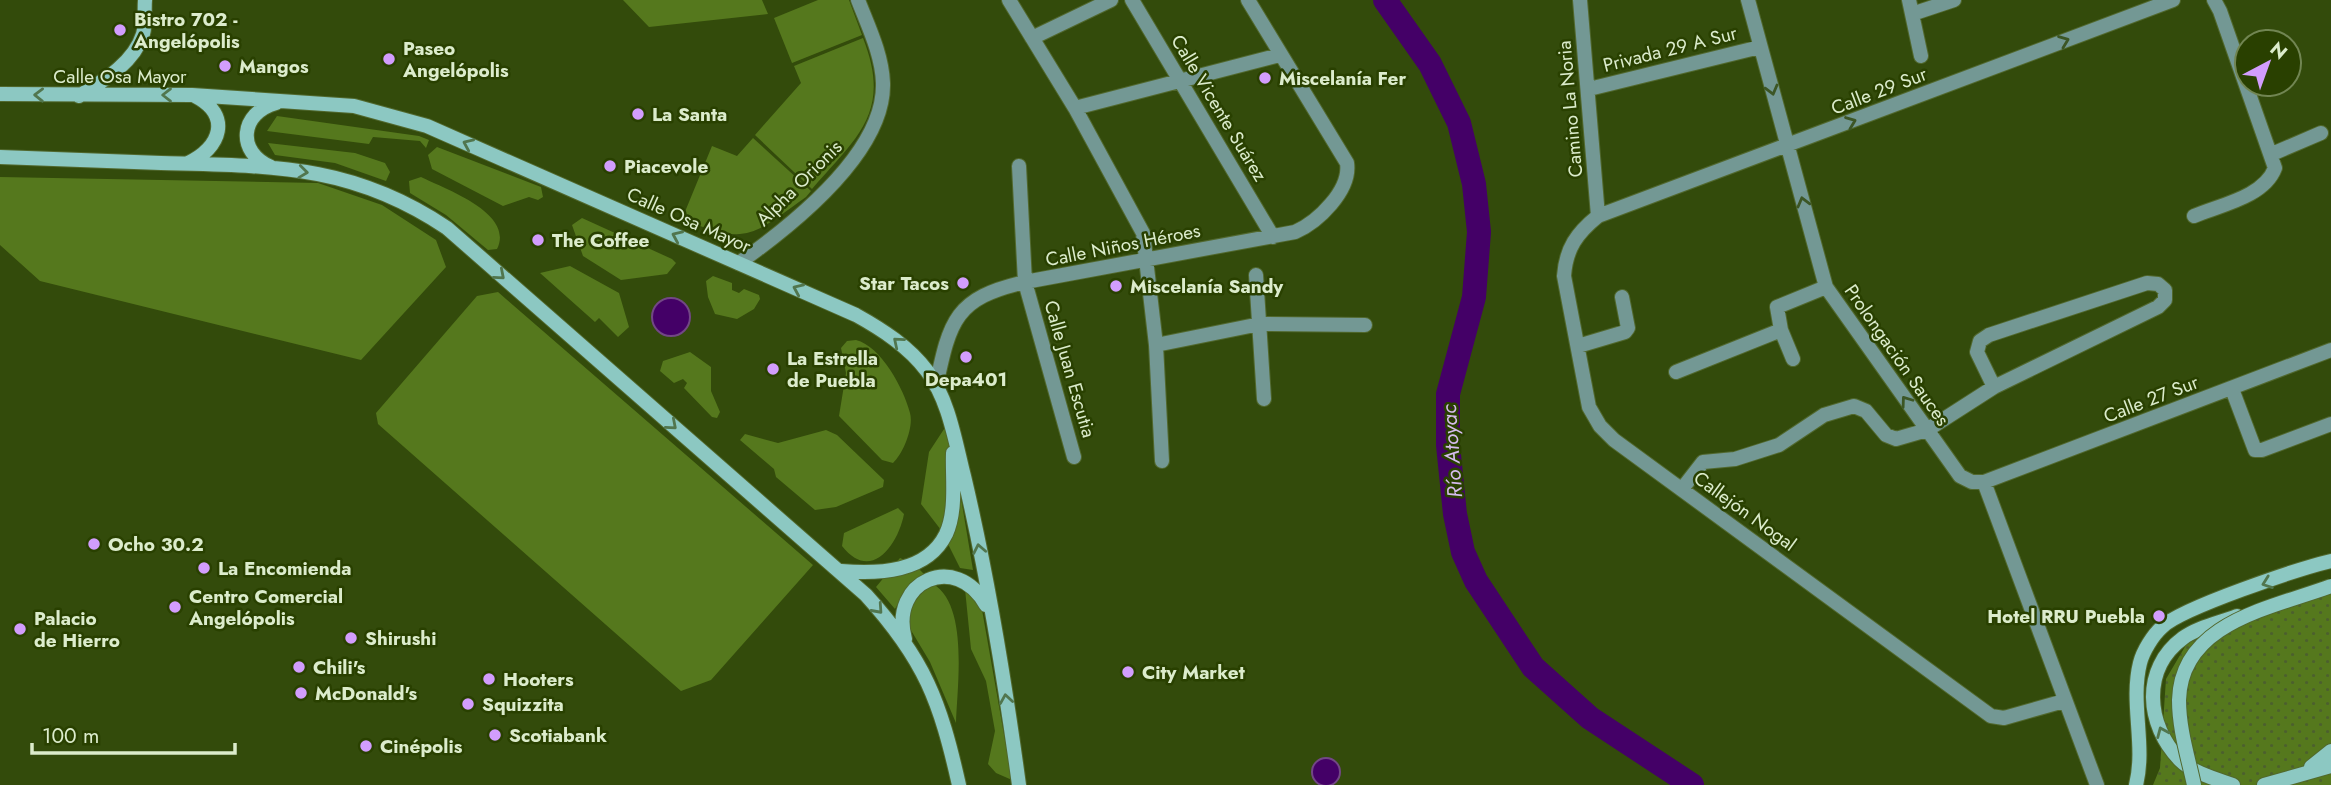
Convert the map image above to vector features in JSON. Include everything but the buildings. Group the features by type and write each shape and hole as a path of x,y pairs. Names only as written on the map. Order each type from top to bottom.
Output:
{"street":[{"path":"79,96 109,78 131,55 143,34 145,0"},
{"name":"Alpha Orionis","path":"739,264 808,207 857,153 870,131 882,100 883,83 881,63 858,0"},
{"path":"1009,0 1075,108 1143,233 1156,345 1162,461"},
{"path":"1032,38 1111,0"},
{"name":"Calle Vicente Suárez","path":"1132,0 1273,237"},
{"path":"1075,108 1280,55 1248,0"},
{"name":"Camino La Noria","path":"1580,0 1598,216"},
{"name":"Prolongación Sauces","path":"1748,0 1826,287 1960,476 1972,482 1984,482"},
{"path":"1921,56 1910,7 1954,0"},
{"name":"Calle 29 Sur","path":"1598,216 2173,0"},
{"path":"2194,216 2261,188 2271,178 2275,168 2214,0"},
{"name":"Privada 29 A Sur","path":"1589,89 1760,47"},
{"name":"Calle Niños Héroes","path":"936,386 948,335 961,311 986,293 1026,282 1273,237 1309,225 1322,214 1348,172 1347,163 1280,55"},
{"name":"Calle Osa Mayor","path":"0,94 192,95 354,106 427,126 879,328 912,354 936,386 954,435 992,616 1019,785"},
{"path":"187,163 210,149 218,130 211,108 192,95"},
{"path":"273,168 251,153 246,142 246,128 256,112 284,101"},
{"path":"2272,154 2321,133"},
{"path":"0,157 273,168 355,182 391,195 447,228 841,571 906,641"},
{"name":"Calle Juan Escutia","path":"1019,166 1026,282 1074,457"},
{"name":"Callejón Nogal","path":"1598,216 1581,230 1570,245 1564,276 1581,345 1589,407 1600,426 1614,440 1991,716 2004,718 2064,701"},
{"path":"1256,275 1264,399"},
{"path":"1682,489 1703,462 1735,459 1779,445 1841,408 1854,406 1866,411 1886,435 1896,439 1927,430 1994,387 2158,307 2165,300 2165,290 2158,284 2147,283 1989,335 1980,341 1977,352 1994,387"},
{"path":"1793,359 1777,307 1826,287"},
{"path":"1581,345 1625,332 1628,328 1622,298"},
{"path":"1156,345 1260,324 1365,325"},
{"path":"1676,372 1782,330"},
{"name":"Calle 27 Sur","path":"1984,482 2331,350"},
{"path":"2232,388 2249,443 2255,450 2262,450 2331,424"},
{"path":"841,571 900,570 936,548 947,533 951,517 954,435"},
{"path":"1984,482 2097,785"},
{"path":"2137,785 2141,767 2137,688 2140,661 2161,628 2192,610 2331,561"},
{"path":"959,785 941,712 906,641 902,621 906,604 914,590 932,578 957,577 967,583 978,592 992,616"},
{"path":"2194,785 2182,729 2179,699 2184,668 2200,644 2222,626 2331,585"},
{"path":"2233,785 2209,777 2182,762 2165,741 2155,714 2151,685 2158,666 2182,639 2195,631 2331,585"},
{"path":"2307,770 2331,751"},
{"path":"2264,785 2307,770 2331,766"}],"green space":[{"path":"623,0 762,0 768,14 649,27"},
{"path":"818,0 849,0 862,35 792,63 774,18"},
{"path":"863,38 874,85 872,104 856,137 812,189 755,135 801,83 794,66"},
{"path":"277,116 419,136 429,140 426,148 420,141 373,137 369,144 267,131"},
{"path":"753,138 811,191 806,197 773,221 748,233 721,232 682,219 712,146 737,156"},
{"path":"268,143 355,153 385,163 390,172 386,181 335,163 275,155"},
{"path":"437,147 541,187 543,197 538,200 529,197 503,206 432,169 428,155"},
{"path":"0,177 318,183 382,205 436,240 446,267 361,360 40,281 0,245"},
{"path":"421,177 475,204 487,214 496,224 500,236 497,249 488,250 446,215 410,193 409,181"},
{"path":"582,218 676,263 667,274 621,280 583,256 572,225"},
{"path":"570,266 619,293 629,327 618,337 599,318 595,322 540,273"},
{"path":"713,276 732,283 732,290 739,293 744,289 759,295 760,299 754,309 737,319 715,314 708,297 706,281"},
{"path":"498,292 813,565 711,680 681,691 378,424 376,413 477,296"},
{"path":"856,340 882,359 903,392 910,413 907,440 893,463 882,460 839,416 846,373 841,348 847,341"},
{"path":"690,352 711,367 711,391 720,412 717,418 712,417 684,388 687,383 683,379 674,383 660,371 663,361"},
{"path":"946,426 973,570 960,568 941,530 921,504 929,452"},
{"path":"826,430 837,435 884,480 883,487 836,507 815,510 776,477 774,469 740,440 745,434 778,443"},
{"path":"898,508 904,514 901,526 882,556 863,561 853,557 842,546 844,533"},
{"path":"900,558 914,564 925,575 910,583 895,609 876,587"},
{"path":"2331,580 2331,785 2153,785 2160,768 2166,679 2196,628"},
{"path":"933,584 944,595 952,610 956,628 959,669 956,723 930,662 906,622 916,600"},
{"path":"965,589 981,604 1012,780 996,773 988,764 995,731 986,681 971,649"}],"shaded area":[{"path":"671,298 685,303 690,317 685,331 671,336 657,331 652,317 657,303"},
{"path":"1326,758 1336,762 1340,772 1336,782 1326,786 1316,782 1312,772 1316,762"}],"waterway":[{"name":"Río Atoyac","path":"1385,0 1430,64 1459,123 1474,184 1479,232 1474,297 1448,394 1448,445 1455,514 1463,552 1476,581 1533,667 1590,718 1692,785"}],"place":[{"name":"Bistro 702 - Angelópolis","path":"120,30"},
{"name":"Paseo Angelópolis","path":"389,59"},
{"name":"Mangos","path":"225,66"},
{"name":"Miscelanía Fer","path":"1265,78"},
{"name":"La Santa","path":"638,114"},
{"name":"Piacevole","path":"610,166"},
{"name":"The Coffee","path":"538,240"},
{"name":"Star Tacos","path":"963,283"},
{"name":"Miscelanía Sandy","path":"1116,286"},
{"name":"Depa401","path":"966,357"},
{"name":"La Estrella de Puebla","path":"773,369"},
{"name":"Ocho 30.2","path":"94,544"},
{"name":"La Encomienda","path":"204,568"},
{"name":"Centro Comercial Angelópolis","path":"175,607"},
{"name":"Hotel RRU Puebla","path":"2159,616"},
{"name":"Palacio de Hierro","path":"20,629"},
{"name":"Shirushi","path":"351,638"},
{"name":"Chili's","path":"299,667"},
{"name":"City Market","path":"1128,672"},
{"name":"Hooters","path":"489,679"},
{"name":"McDonald's","path":"301,693"},
{"name":"Squizzita","path":"468,704"},
{"name":"Scotiabank","path":"495,735"},
{"name":"Cinépolis","path":"366,746"}]}
